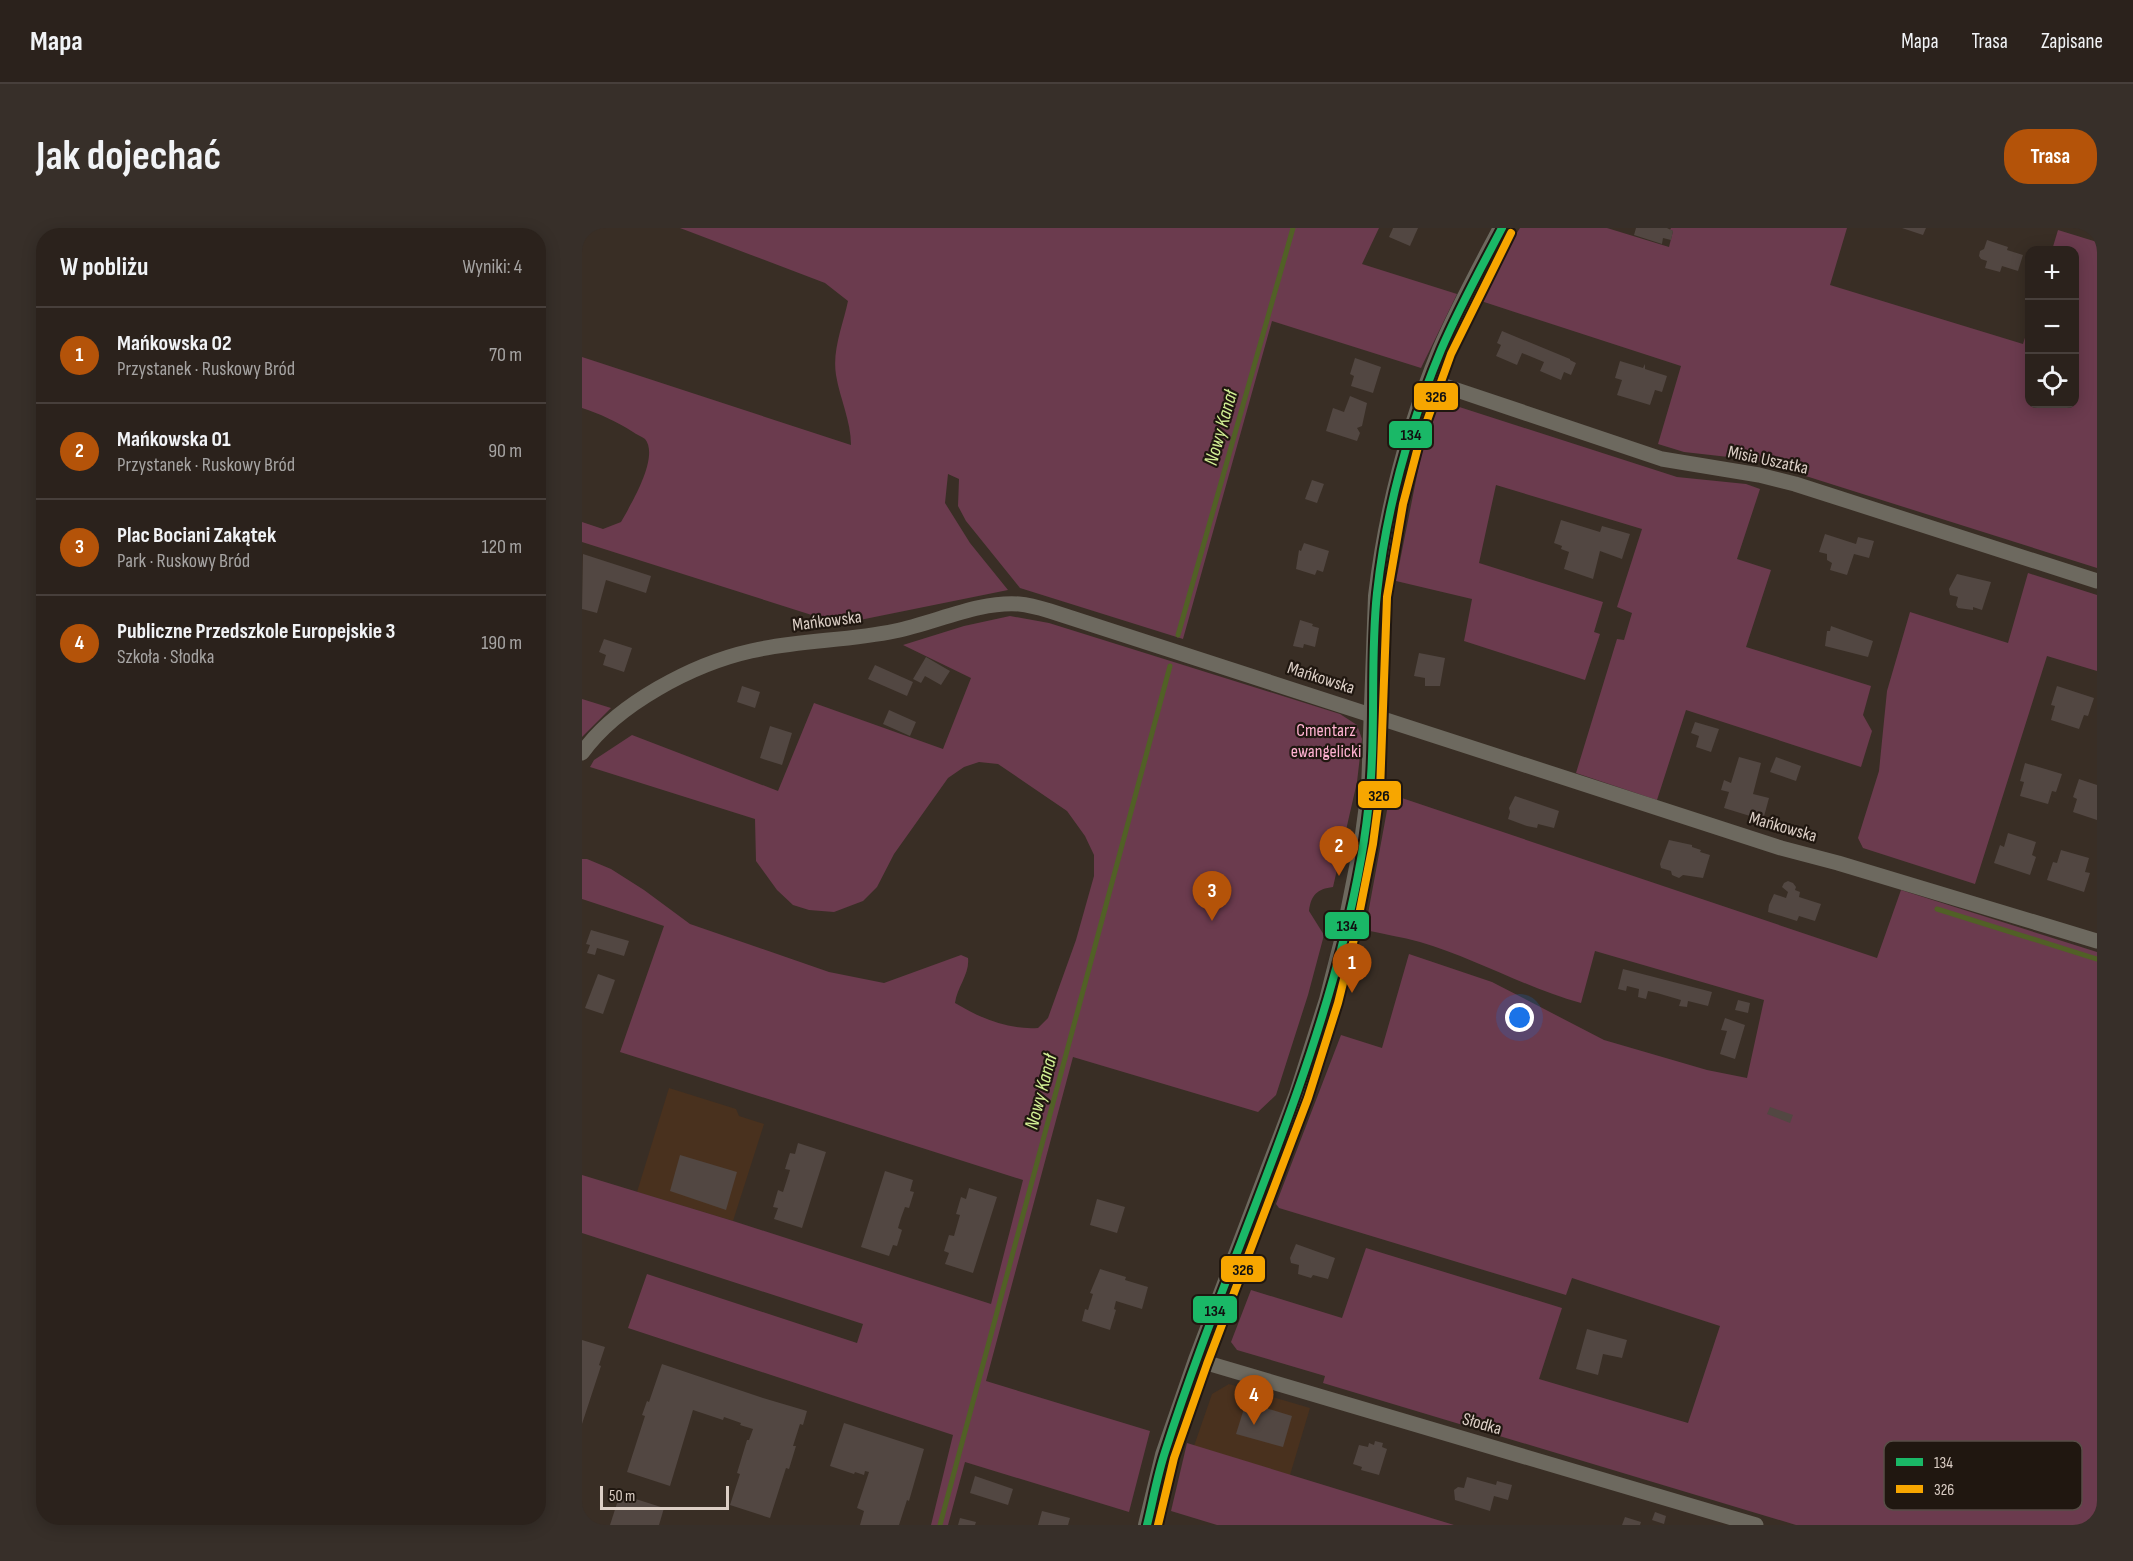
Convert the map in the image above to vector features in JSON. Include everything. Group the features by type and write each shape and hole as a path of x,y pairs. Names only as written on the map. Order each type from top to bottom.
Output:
{"street":[{"path":"1147,1525 1164,1455 1197,1360 1295,1102 1328,1000 1346,933 1363,842 1370,790 1377,596 1380,571 1404,459 1430,381 1455,319 1502,228"},
{"name":"Misia Uszatka","path":"1430,381 1662,459 1759,475 1795,484 2097,581"},
{"name":"Mańkowska","path":"582,753 621,714 666,686 715,662 750,651 912,628 984,607 1019,604 1050,610 1781,848 2097,941"},
{"name":"Słodka","path":"1197,1360 1756,1525"}],"shaded area":[{"path":"669,1088 736,1109 739,1116 764,1124 733,1221 637,1192"},
{"path":"1229,1384 1310,1408 1290,1475 1194,1446 1212,1394"}],"green space":[{"path":"680,228 1379,228 1362,264 1457,294 1421,368 1272,321 1183,639 1020,588 966,521 958,506 959,479 948,474 945,503 970,543 1008,590 840,624 582,542 582,522 603,529 621,522 642,481 649,457 649,447 645,439 602,415 582,408 582,357 851,445 835,366 835,356 848,301 825,283"},
{"path":"1520,228 1607,228 1669,247 1673,231 1670,230 1671,228 1847,228 1830,285 2023,344 2025,338 2025,408 2079,408 2079,246 2053,246 2058,230 2097,242 2097,568 1755,460 1684,452 1658,444 1681,366 1481,301 1502,257"},
{"path":"1450,404 1677,477 1746,484 1760,489 1737,559 1771,570 1746,647 1871,686 1863,715 1872,731 1861,767 1686,710 1657,800 1576,773 1617,639 1624,640 1632,613 1617,607 1642,529 1496,485 1479,563 1603,602 1594,632 1600,634 1585,680 1464,641 1472,599 1396,581 1420,460 1434,413"},
{"path":"2028,573 2097,595 2097,671 2047,656 1975,884 1863,848 1858,838 1879,771 1887,691 1910,612 2008,643"},
{"name":"Cmentarz ewangelicki","path":"1010,616 1049,623 1340,714 1357,725 1362,739 1357,782 1333,887 1323,889 1316,894 1310,905 1309,911 1324,935 1308,995 1276,1095 1258,1112 1073,1057 986,1381 1150,1431 1129,1512 965,1462 948,1525 931,1525 953,1435 628,1328 647,1274 857,1343 863,1324 582,1233 582,1175 991,1304 1023,1180 620,1052 664,926 582,899 582,859 611,869 690,924 829,972 884,983 961,955 968,958 968,964 955,1003 995,1022 1016,1027 1038,1028 1048,1018 1076,940 1094,876 1094,855 1085,836 1067,811 998,764 979,762 964,767 948,778 894,854 877,887 863,901 834,912 809,910 793,905 777,890 756,861 755,819 590,767 594,760 632,735 778,791 814,703 943,749 971,678 903,645 964,626"},
{"path":"582,699 611,708 582,737"},
{"path":"1390,794 1877,958 1901,890 2097,952 2097,1525 1796,1525 1323,1383 1325,1376 1237,1350 1231,1342 1251,1290 1342,1318 1366,1248 1562,1308 1539,1379 1688,1423 1720,1326 1572,1278 1566,1295 1279,1208 1276,1204 1341,1035 1382,1048 1409,954 1492,982 1604,1040 1707,1070 1747,1078 1764,1000 1595,951 1581,1003 1540,989 1461,956 1413,940 1365,930"},
{"path":"1187,1443 1454,1525 1217,1525 1171,1511"}],"building":[{"path":"1393,228 1418,228 1410,246 1389,237"},
{"path":"1636,228 1667,228 1673,231 1671,240 1663,238 1662,244 1634,235"},
{"path":"1902,228 1926,228 1923,235"},
{"path":"1987,240 2023,255 2018,271 2002,266 2000,272 1985,268 1987,261 1979,256"},
{"path":"1502,331 1570,359 1576,363 1571,375 1564,372 1561,380 1540,371 1544,362 1522,353 1517,365 1496,356 1501,345 1497,343"},
{"path":"1355,358 1381,367 1373,393 1351,386 1354,376 1350,374"},
{"path":"1620,361 1643,368 1645,364 1645,369 1667,376 1662,392 1655,390 1650,405 1617,395 1622,380 1615,378"},
{"path":"1350,396 1367,403 1362,426 1357,428 1360,433 1357,441 1326,431 1333,408 1344,412"},
{"path":"1312,480 1324,484 1317,503 1305,499"},
{"path":"1561,520 1600,532 1602,526 1630,534 1622,559 1600,551 1593,579 1564,569 1569,552 1554,543"},
{"path":"1825,534 1856,544 1858,537 1874,541 1869,558 1854,554 1847,575 1830,570 1832,563 1827,560 1827,554 1819,552"},
{"path":"1304,543 1329,551 1323,572 1317,570 1315,575 1296,569 1299,550 1301,551"},
{"path":"583,554 651,576 646,593 606,580 597,613 582,609"},
{"path":"1957,574 1991,582 1982,610 1973,607 1973,610 1958,608 1956,605 1958,597 1950,595 1949,589"},
{"path":"1300,620 1319,628 1315,647 1304,644 1303,648 1293,646"},
{"path":"1831,626 1873,641 1868,657 1825,646 1827,631 1830,631"},
{"path":"604,639 632,648 624,672 603,665 606,655 599,652"},
{"path":"1419,653 1445,658 1440,686 1425,686 1425,678 1414,676"},
{"path":"926,657 950,671 941,685 925,676 921,683 913,679"},
{"path":"875,665 913,682 907,696 868,679"},
{"path":"742,686 760,692 755,708 737,702"},
{"path":"2057,686 2094,698 2088,716 2084,715 2079,729 2051,720 2055,706 2051,705"},
{"path":"889,710 916,722 910,736 883,724"},
{"path":"1695,722 1719,729 1711,752 1696,747 1699,736 1691,733"},
{"path":"770,726 792,733 782,765 760,758"},
{"path":"1739,757 1761,763 1753,794 1769,798 1763,820 1724,808 1729,792 1721,790 1724,780 1731,783"},
{"path":"1776,757 1801,766 1796,781 1770,772"},
{"path":"2025,763 2062,774 2056,792 2052,791 2048,804 2020,796 2024,782 2020,781"},
{"path":"2079,779 2097,785 2097,820 2073,812 2077,799 2073,797"},
{"path":"1515,796 1559,811 1554,828 1538,824 1537,828 1508,819 1509,808"},
{"path":"2008,833 2036,842 2032,855 2036,857 2030,875 1994,863 2000,845 2004,847"},
{"path":"1669,840 1692,845 1701,850 1700,852 1710,855 1703,878 1683,875 1679,878 1672,875 1671,871 1661,868 1660,864"},
{"path":"2061,850 2089,858 2085,872 2090,873 2084,892 2047,880 2053,862 2057,863"},
{"path":"1788,881 1793,883 1795,890 1800,892 1799,897 1821,904 1815,921 1799,916 1797,921 1768,912 1774,894 1786,898 1788,892 1782,887"},
{"path":"591,930 629,941 624,956 597,948 595,955 587,953 590,945 586,944"},
{"path":"1623,969 1712,992 1708,1006 1688,1001 1687,1007 1679,1006 1681,1000 1657,993 1648,991 1646,999 1638,997 1639,989 1627,986 1626,991 1618,989"},
{"path":"598,974 615,980 603,1014 585,1008"},
{"path":"1738,1000 1750,1003 1748,1013 1735,1010"},
{"path":"1725,1018 1745,1025 1735,1059 1720,1054 1727,1031 1721,1030"},
{"path":"1770,1107 1793,1115 1790,1123 1767,1114"},
{"path":"798,1143 826,1152 802,1228 774,1219 778,1208 773,1207 778,1190 783,1192 790,1170 785,1169 790,1153 795,1154"},
{"path":"680,1155 737,1172 726,1210 670,1191"},
{"path":"885,1171 913,1180 910,1191 914,1192 909,1208 905,1207 901,1218 898,1228 902,1230 897,1246 893,1245 889,1256 861,1247"},
{"path":"969,1188 997,1197 973,1273 945,1264 949,1253 944,1251 949,1235 954,1236 960,1215 956,1214 961,1197 966,1199"},
{"path":"1097,1199 1125,1207 1117,1233 1090,1225"},
{"path":"1296,1244 1335,1258 1328,1279 1313,1275 1311,1278 1298,1274 1299,1265 1291,1263 1290,1258"},
{"path":"1100,1269 1148,1287 1142,1309 1116,1301 1114,1309 1116,1310 1110,1330 1082,1321 1085,1309 1088,1310 1093,1294 1090,1293"},
{"path":"1587,1329 1627,1340 1622,1358 1603,1354 1598,1375 1576,1369"},
{"path":"582,1340 605,1347 582,1424"},
{"path":"662,1364 807,1411 803,1425 800,1424 789,1469 786,1468 770,1518 730,1505 740,1474 737,1473 747,1440 753,1429 724,1417 723,1420 693,1410 670,1486 627,1472 645,1416 642,1415"},
{"path":"1246,1402 1292,1416 1283,1447 1236,1434"},
{"path":"844,1423 924,1449 909,1501 907,1500 899,1525 860,1525 864,1511 857,1508 869,1472 865,1471 864,1475 855,1472 854,1474 830,1466"},
{"path":"1375,1441 1383,1443 1382,1447 1387,1449 1379,1475 1361,1470 1362,1467 1353,1464 1359,1445 1368,1447 1369,1443 1374,1445"},
{"path":"975,1476 1013,1489 1008,1505 970,1493"},
{"path":"1467,1477 1496,1485 1497,1481 1512,1485 1508,1500 1494,1496 1490,1511 1455,1500 1454,1490 1458,1487 1464,1488"},
{"path":"620,1494 664,1508 659,1525 610,1525"},
{"path":"1042,1511 1070,1518 1068,1525 1038,1525"},
{"path":"1655,1512 1666,1516 1664,1524 1652,1520"},
{"path":"1625,1517 1641,1522 1640,1525 1622,1525"},
{"path":"960,1518 976,1522 975,1525 958,1525"}],"waterway":[{"name":"Nowy Kanał","path":"1178,635 1293,228"},
{"name":"Nowy Kanał","path":"940,1525 1170,666"},
{"path":"1937,909 2097,959"}],"transit line":[{"name":"134","path":"1147,1525 1165,1452 1210,1324 1283,1133 1326,1004 1353,902 1368,808 1372,766 1373,667 1377,593 1386,531 1400,469 1429,379 1441,350 1502,228"},
{"name":"326","path":"1158,1525 1174,1458 1207,1364 1308,1098 1338,1003 1355,935 1373,844 1380,791 1387,597 1403,504 1419,443 1451,354 1511,233"}],"place":[{"name":"Mańkowska 01","path":"1339,876"},
{"name":"Plac Bociani Zakątek","path":"1212,921"},
{"name":"Mańkowska 02","path":"1352,993"},
{"name":"Publiczne Przedszkole Europejskie 3","path":"1254,1425"}]}
